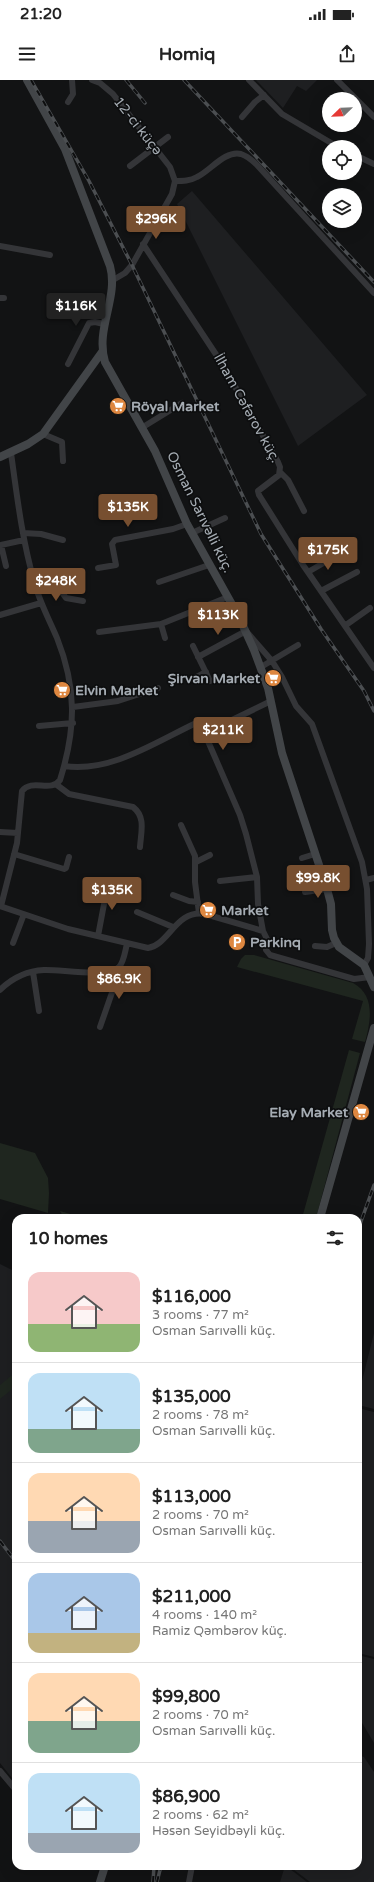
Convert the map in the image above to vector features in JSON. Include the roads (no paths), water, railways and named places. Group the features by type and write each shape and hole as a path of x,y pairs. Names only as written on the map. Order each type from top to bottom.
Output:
{"street":[{"name":"Osman Sarıvəlli küç.","path":"27,80 64,148 104,249 112,280 104,324 102,352 115,382 158,456 192,533 246,631 261,668 272,701 282,754 327,889 331,904 332,930 336,943"},
{"path":"68,102 72,94 72,80"},
{"name":"12-ci küçə","path":"92,80 100,83 113,94 170,167 175,181"},
{"path":"249,80 287,118 326,140"},
{"path":"337,80 374,117"},
{"path":"242,117 255,102 264,96"},
{"path":"130,166 156,148 168,137"},
{"path":"112,280 125,273 172,194 175,181 190,180 199,177 232,154 241,154 257,165 374,293"},
{"path":"362,158 374,164"},
{"name":"İlham Cəfərov küç.","path":"143,244 221,362 278,462 280,472 258,491 258,495 308,572 346,625 374,668"},
{"path":"0,246 50,255"},
{"path":"68,364 89,323 95,322 104,324"},
{"path":"0,457 28,444 43,434 102,352"},
{"path":"143,428 182,403"},
{"path":"43,434 62,442 64,461"},
{"path":"11,453 24,537 34,581 41,603 63,654 73,707 72,723 64,766 57,785"},
{"path":"280,472 288,480 304,511"},
{"path":"192,533 225,518"},
{"path":"98,568 116,565 112,544 115,540 173,529 188,524"},
{"path":"6,566 1,545 36,533 63,540"},
{"path":"308,572 339,554"},
{"path":"159,582 209,565"},
{"path":"321,591 357,572"},
{"path":"34,581 58,588 66,598 82,601"},
{"path":"99,632 161,624 228,597"},
{"path":"0,615 41,603"},
{"path":"346,625 370,608"},
{"path":"161,624 165,638"},
{"path":"198,657 246,631 272,661 296,706 309,719 316,731 336,793 362,862 366,880 369,944 368,958 364,965"},
{"path":"261,668 298,645"},
{"path":"193,646 210,681"},
{"path":"193,679 206,672"},
{"path":"73,707 118,701 158,688"},
{"path":"232,720 272,701"},
{"path":"39,726 72,723"},
{"path":"64,766 82,767 117,760 194,724 201,725 240,815 257,877 258,904 263,931 267,939 266,950 270,956 354,979 370,978"},
{"path":"140,847 142,822 138,811 133,807 69,794 57,785 30,786 24,788 21,796 18,833 14,854 0,906 68,929 143,948 152,948 158,945 173,927 190,916 199,913 263,931"},
{"path":"181,825 190,844 196,862 195,882 199,913"},
{"path":"0,832 18,833"},
{"path":"14,854 64,869 66,868 69,857"},
{"path":"196,862 210,854"},
{"path":"302,858 315,854"},
{"path":"220,881 257,877"},
{"path":"366,880 374,878"},
{"path":"98,936 108,883"},
{"path":"305,892 327,889"},
{"path":"173,895 189,901 198,902"},
{"path":"137,912 173,927"},
{"path":"13,943 24,914"},
{"path":"315,946 327,947 336,943 364,965 374,987"},
{"path":"100,1027 115,984 116,970 121,964 127,944"},
{"path":"0,990 12,980 33,972 55,970 99,972 116,970"},
{"path":"33,972 38,1011"},
{"path":"321,1214 374,1028"},
{"path":"0,1771 12,1785"},
{"path":"100,1882 103,1870"},
{"path":"189,1882 191,1870"}],"railway":[{"path":"31,80 89,181 132,265 261,534 321,629 364,691 374,711"},
{"path":"126,80 145,103"},
{"path":"184,80 374,282"},
{"path":"362,1219 374,1185"},
{"path":"0,1541 12,1557"},
{"path":"153,1882 154,1870"},
{"path":"157,1882 160,1870"}],"place":[{"name":"Röyal Market","path":"118,406"},
{"name":"Şirvan Market","path":"273,678"},
{"name":"Elvin Market","path":"62,690"},
{"name":"Market","path":"208,910"},
{"name":"Parkinq","path":"237,942"},
{"name":"Elay Market","path":"361,1112"}]}
